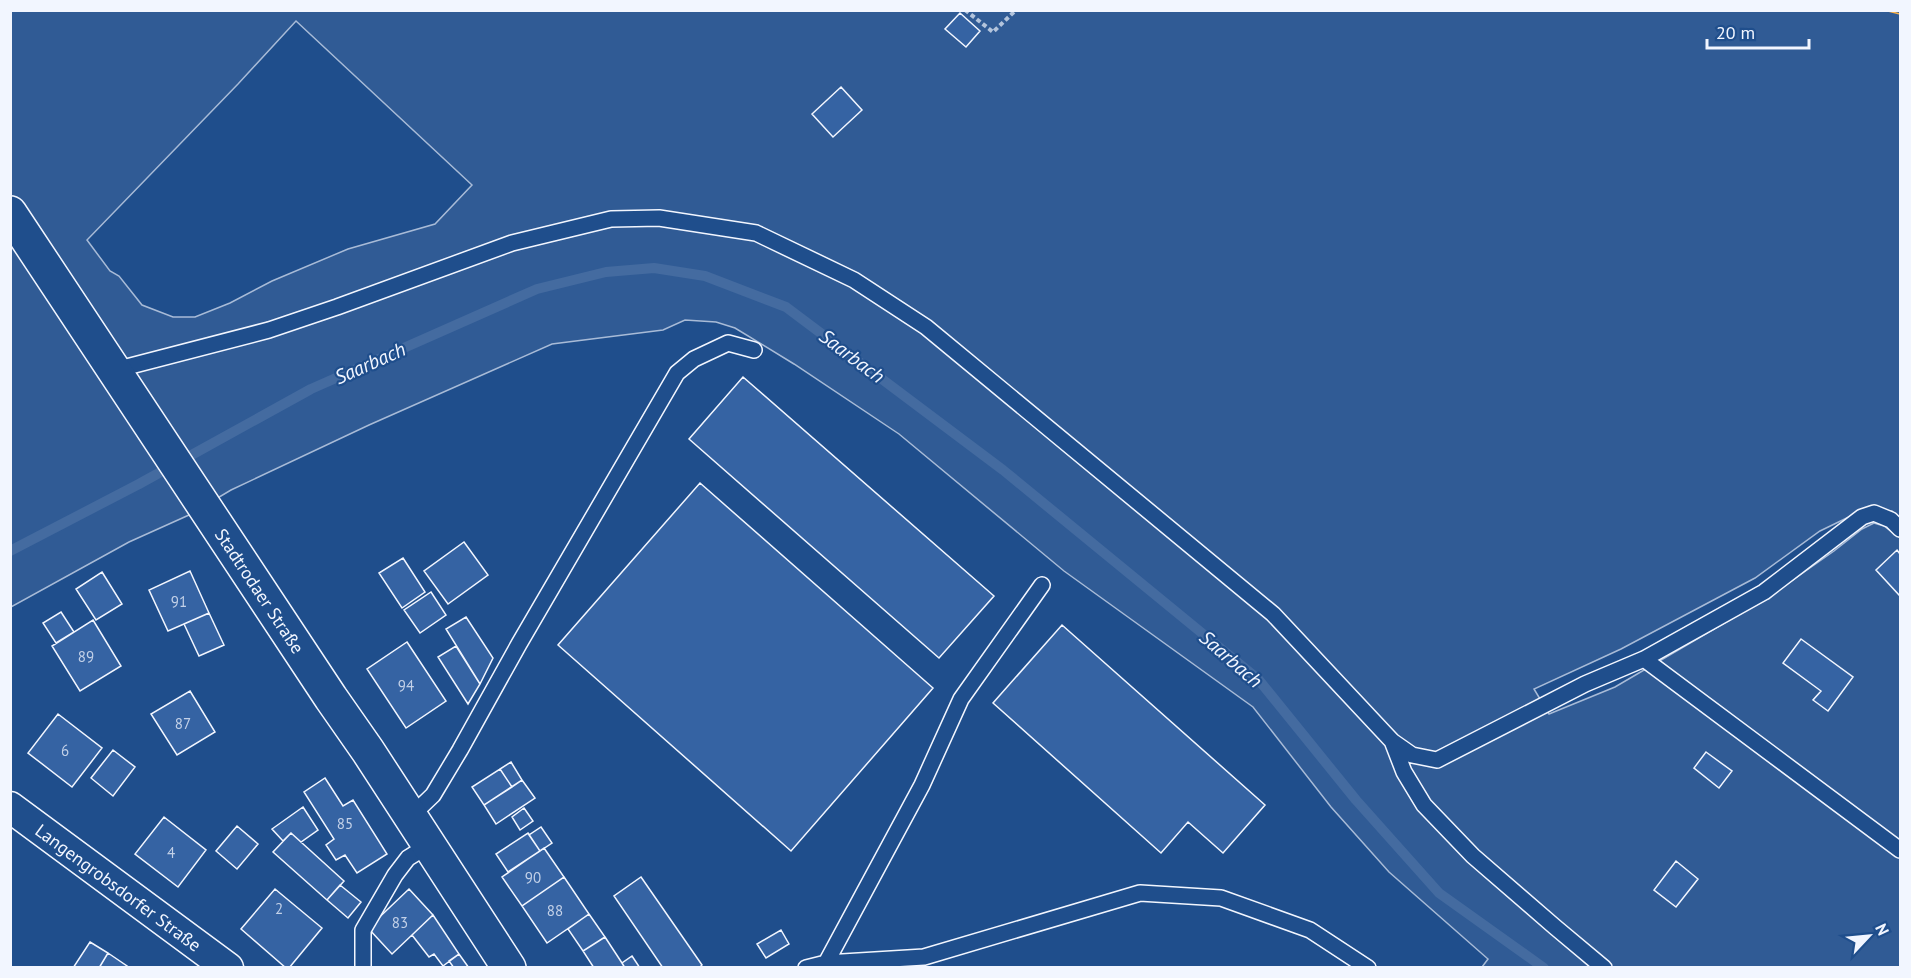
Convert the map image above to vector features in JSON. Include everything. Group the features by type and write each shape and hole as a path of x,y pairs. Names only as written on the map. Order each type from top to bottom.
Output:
{"main road":[{"name":"Stadtrodaer Straße","path":"10,213 509,968"}],"street":[{"name":"Langengrobsdorfer Straße","path":"10,807 228,968"}],"lane":[{"path":"115,370 269,330 512,243 601,221 659,218 756,233 854,280 926,327 1273,614 1392,741 1412,755 1437,760 1585,684 1644,659 1764,592 1862,517 1874,513 1891,520 1900,529"},
{"path":"410,817 434,795 676,373 694,358 728,343 754,350"},
{"path":"826,963 922,785 961,699 1042,585"},
{"path":"1644,659 1900,850"},
{"path":"1392,741 1404,772 1424,805 1473,856 1604,968"},
{"path":"363,968 363,930 395,875 408,858 429,845"},
{"path":"806,968 826,963 924,957 1140,893 1221,898 1310,930 1368,968"}],"path":[{"path":"965,10 993,32 1016,10"}],"shaded area":[{"path":"10,11 1900,11 1900,519 1892,511 1859,512 1820,531 1755,578 1621,649 1534,689 1549,714 1615,687 1767,598 1862,529 1874,523 1884,526 1900,538 1900,967 1482,967 1488,959 1389,872 1331,807 1253,707 1064,571 899,434 794,364 735,328 716,322 685,320 663,330 552,344 369,425 231,490 189,515 129,542 11,607","holes":["296,21 472,185 435,224 348,249 195,317 173,317 142,305 119,276 110,271 87,240"]}],"building":[{"path":"960,13 980,31 966,47 945,29"},
{"path":"841,87 862,110 833,137 812,114"},
{"path":"743,377 994,596 939,658 689,439"},
{"path":"700,483 933,688 791,851 558,645"},
{"path":"464,542 488,575 448,604 424,571"},
{"path":"1897,550 1900,554 1900,596 1876,570"},
{"path":"403,558 425,592 402,608 379,573"},
{"path":"190,571 209,613 168,631 149,590"},
{"path":"102,572 122,604 96,620 76,589"},
{"path":"431,592 446,615 420,633 404,610"},
{"path":"61,612 74,632 56,643 43,623"},
{"path":"209,613 224,645 199,656 184,624"},
{"path":"466,617 493,658 480,684 446,629"},
{"path":"93,620 121,666 80,691 52,646"},
{"path":"1062,625 1265,805 1223,853 1188,822 1161,853 993,703"},
{"path":"1801,639 1853,677 1828,711 1813,700 1821,691 1783,663"},
{"path":"407,642 446,701 406,728 367,669"},
{"path":"456,646 480,684 468,704 438,657"},
{"path":"190,691 215,732 177,755 151,714"},
{"path":"58,714 102,748 72,787 28,753"},
{"path":"113,750 135,767 113,796 91,778"},
{"path":"1706,752 1732,771 1719,788 1694,768"},
{"path":"511,762 522,780 512,787 500,769"},
{"path":"500,769 512,787 484,805 472,787"},
{"path":"325,778 343,806 353,800 387,854 357,873 345,855 336,860 326,845 334,839 304,792"},
{"path":"522,780 535,798 496,824 484,805"},
{"path":"303,807 318,830 301,842 291,833 283,841 272,829"},
{"path":"524,808 533,821 520,830 512,817"},
{"path":"164,817 206,850 178,887 135,854"},
{"path":"237,826 258,844 237,869 216,851"},
{"path":"541,827 552,843 540,851 529,835"},
{"path":"291,833 344,881 327,900 273,852"},
{"path":"528,833 540,851 508,872 496,854"},
{"path":"544,848 564,877 522,906 502,877"},
{"path":"1676,861 1698,879 1676,907 1654,890"},
{"path":"564,877 589,914 547,943 522,906"},
{"path":"641,877 702,965 699,968 663,968 614,896"},
{"path":"340,885 361,902 348,918 327,900"},
{"path":"275,889 322,928 289,968 286,968 241,929"},
{"path":"409,889 433,915 392,954 368,928"},
{"path":"589,914 605,937 583,951 568,929"},
{"path":"433,915 459,954 443,966 434,954 429,957 412,935"},
{"path":"781,930 789,944 766,958 757,944"},
{"path":"605,937 625,968 594,968 583,951"},
{"path":"90,942 108,953 99,968 73,968"},
{"path":"108,953 130,968 99,968"},
{"path":"459,954 469,968 454,968 449,961"},
{"path":"632,956 640,968 625,968 622,963"}],"waterway":[{"name":"Saarbach","path":"10,551 139,484 311,389 537,289 606,272 654,268 705,276 786,307 1003,470 1258,679 1356,800 1439,893 1544,968"}],"power":[{"path":"1884,10 1900,14"}]}
